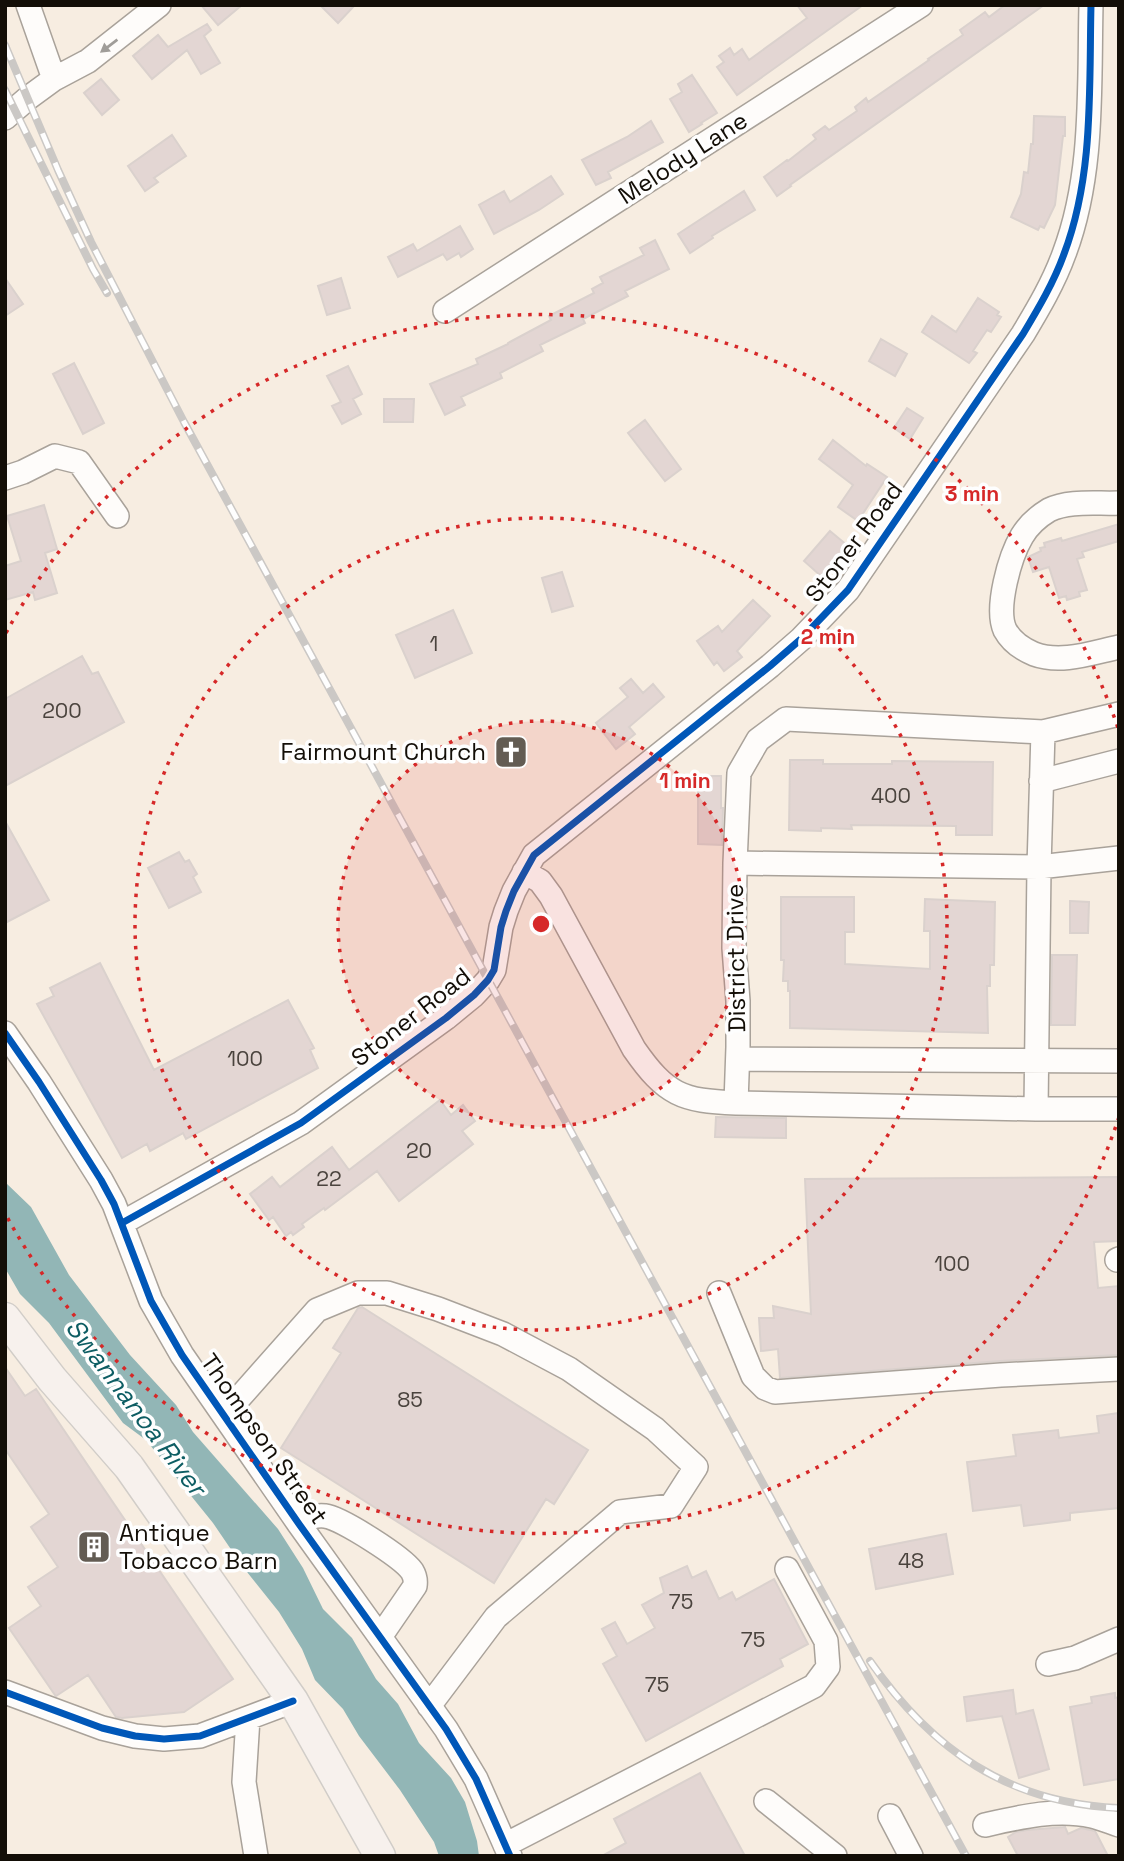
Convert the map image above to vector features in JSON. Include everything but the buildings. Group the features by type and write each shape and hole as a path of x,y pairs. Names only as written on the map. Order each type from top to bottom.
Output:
{"main road":[{"path":"5,1318 52,1379 130,1467 293,1701 380,1856"}],"street":[{"path":"28,5 54,79"},
{"path":"5,118 54,79 88,61 159,5"},
{"name":"Melody Lane","path":"446,310 921,5"},
{"name":"Stoner Road","path":"122,1223 301,1124 474,995 494,970 501,927 514,891 534,855 770,666 801,639 848,590 1023,334 1064,255 1081,194 1086,162 1091,5"},
{"path":"5,478 55,456 79,462 117,516"},
{"path":"1119,503 1065,505 1049,510 1033,522 1021,537 1001,606 1005,629 1016,643 1033,653 1055,658 1119,647"},
{"path":"735,863 739,773 758,740 786,719 1043,732 1119,714"},
{"path":"1036,1109 1043,732"},
{"path":"1041,781 1119,761"},
{"name":"District Drive","path":"736,1103 738,1001 734,948 735,863 1039,867 1119,858"},
{"path":"524,872 540,881 551,896 647,1068 673,1091 688,1098 736,1103 1119,1109"},
{"name":"Thompson Street","path":"5,1034 101,1180 122,1223 151,1301 182,1355 299,1524 446,1728 467,1762 508,1850"},
{"path":"738,1059 1119,1061"},
{"path":"224,1415 317,1310 358,1293 387,1293 503,1334 569,1369 655,1429 696,1467 671,1506 620,1513 496,1617 429,1706"},
{"path":"719,1293 753,1376 765,1388 775,1392 1119,1369"},
{"path":"299,1524 312,1516 339,1520 365,1535 414,1573 415,1586 380,1637"},
{"path":"508,1850 814,1686 828,1667 827,1641 787,1569"},
{"path":"1048,1664 1075,1658 1119,1639"},
{"path":"5,1692 102,1728 164,1739 200,1737 293,1701"},
{"path":"248,1718 244,1782 256,1856"},
{"path":"766,1801 835,1856"},
{"path":"985,1825 1031,1815 1060,1813 1089,1815 1119,1825"},
{"path":"890,1816 911,1856"}],"water":[{"name":"Swannanoa River","path":"5,1182 31,1207 69,1275 130,1355 176,1405 193,1432 278,1529 303,1568 323,1609 352,1638 376,1679 398,1704 419,1743 451,1778 465,1802 479,1856 439,1856 434,1842 400,1790 359,1736 343,1709 315,1680 302,1649 279,1612 243,1567 213,1523 146,1440 123,1423 49,1323 20,1294 5,1268"}],"railway":[{"path":"5,45 91,242 184,422 966,1856"},
{"path":"5,90 107,293"},
{"path":"870,1661 919,1721 976,1766 1008,1783 1042,1795 1079,1804 1119,1808"}],"cycle path":[{"path":"122,1223 301,1123 474,995 494,970 506,911 534,855 770,666 801,639 848,590 1023,334 1060,264 1074,224 1085,162 1091,5"},
{"path":"5,1033 101,1180 114,1204 151,1301 182,1355 446,1729 476,1779 510,1856"},
{"path":"5,1692 102,1728 135,1736 164,1739 200,1736 293,1701"}],"place":[{"name":"Fairmount Church","path":"511,752"},
{"name":"Antique Tobacco Barn","path":"94,1547"}]}
